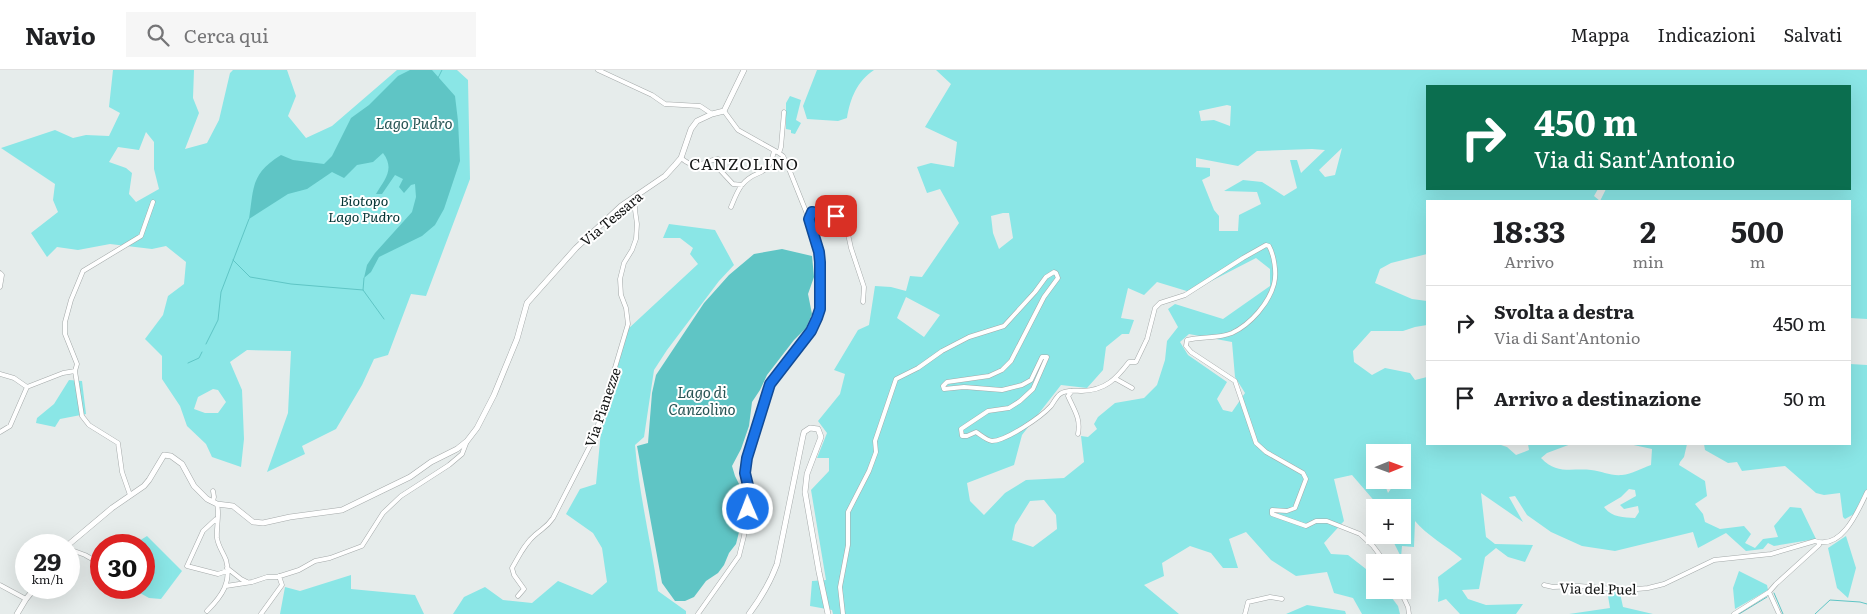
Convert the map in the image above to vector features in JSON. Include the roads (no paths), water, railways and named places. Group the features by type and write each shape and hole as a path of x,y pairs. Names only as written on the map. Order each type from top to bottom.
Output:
{"street":[{"path":"598,70 652,95 666,104 700,106 712,114 724,111 744,70"},
{"path":"698,614 739,556 750,494 745,473 747,458 770,384 811,331 820,309 819,252 809,219 787,164 783,156 738,130 724,111"},
{"path":"731,207 742,185 765,170 781,147 784,112"},
{"name":"Via Tessara","path":"467,441 477,428 494,395 517,339 527,303 576,248 621,206 665,176 681,158 691,129 697,121 712,114"},
{"path":"681,158 689,165 694,166 718,160 723,168 720,170 733,184 742,185"},
{"name":"Via Pianezze","path":"518,596 524,589 514,575 512,568 524,546 536,534 547,527 594,438 600,413 622,349 628,324 626,308 620,295 620,279 624,263 636,239 636,196"},
{"path":"130,495 122,472 118,443 89,425 82,416 75,371 77,364 65,334 65,322 71,300 83,271 141,236 153,202"},
{"path":"809,219 812,212 836,216 846,225 864,287 863,302"},
{"path":"843,614 840,587 848,545 848,512 869,472 876,452 875,441 896,379 969,337 1004,326 1046,277 1054,272 1058,275 1058,278 1044,297 1011,361 1002,370 989,376 944,384 943,388 946,389 959,387 1002,390 1022,385 1030,380 1042,357 1047,357 1033,389 1020,401 1009,408 988,411 961,429 962,436 976,432 992,441 1009,437 1042,414 1059,394 1101,388 1116,379 1129,362 1136,362 1147,339 1155,308 1160,303 1185,295 1264,246 1269,246 1276,276 1275,283 1260,310 1242,327 1232,333 1187,340 1186,346 1191,352 1235,381 1256,443 1266,452 1303,473 1306,479 1295,508 1287,511 1272,510 1272,514 1306,526 1316,521 1327,521 1360,534 1379,554"},
{"path":"0,273 2,275 0,287"},
{"path":"0,432 10,426 27,387 39,381 75,371"},
{"path":"0,374 14,378 27,387"},
{"path":"1116,379 1132,388"},
{"path":"1072,391 1068,396 1078,415 1080,426 1078,434"},
{"path":"749,614 771,580 777,564 802,436 806,429 814,428 818,429 821,436 807,474 805,492 828,614"},
{"path":"80,535 144,486 164,455 171,456 182,464 194,486 207,498 215,503 233,506 252,522 264,523 290,517 342,510 410,477 467,441"},
{"path":"226,586 279,576 299,570 315,561 330,558 362,546 384,512 401,496 449,465 462,454 467,441"},
{"path":"213,491 219,515 203,531 188,566 218,574 227,569"},
{"name":"Via del Puel","path":"1544,585 1627,590 1648,588 1664,584 1714,560 1771,554 1814,541 1835,539 1845,531 1867,492"},
{"path":"207,611 222,594 226,586 228,574 226,559 218,543 216,519"},
{"path":"1734,614 1770,592 1776,584 1819,545 1819,542"},
{"path":"227,569 247,582"},
{"path":"261,614 282,585 279,576"},
{"path":"0,585 15,593"},
{"path":"1770,592 1779,614"},
{"path":"1245,614 1248,602 1270,597 1282,599"},
{"path":"18,614 26,599"},
{"path":"1404,599 1408,607 1408,614"}],"water":[{"name":"Lago Pudro","path":"410,70 432,70 455,96 460,161 444,209 435,225 422,236 379,257 371,272 364,278 367,265 375,253 412,212 416,197 415,184 411,185 404,193 399,187 403,179 395,175 382,194 376,194 385,179 388,169 387,159 383,153 373,162 357,165 344,178 332,172 307,189 288,194 249,219 253,189 264,168 281,155 293,160 324,164 332,156 351,118 369,105 398,76"},
{"name":"Lago di Canzolino","path":"782,249 812,256 814,277 808,294 812,314 806,328 794,340 767,375 752,402 749,426 741,449 732,466 744,494 736,544 718,573 706,581 694,597 685,601 675,601 662,583 637,446 648,443 652,393 656,375 704,303 729,275 754,254"}],"waterway":[{"path":"438,78 442,70"},
{"path":"206,344 218,320 221,292 249,219"},
{"path":"233,260 250,277 291,284 363,290"},
{"path":"364,278 363,290 384,319"},
{"path":"188,363 199,358 202,352"},
{"path":"1774,593 1783,614"},
{"path":"1739,614 1767,597"},
{"path":"1815,614 1830,600 1867,604"}],"district":[{"name":"CANZOLINO","path":"744,163"}],"park label":[{"name":"Biotopo Lago Pudro","path":"364,208"}]}
